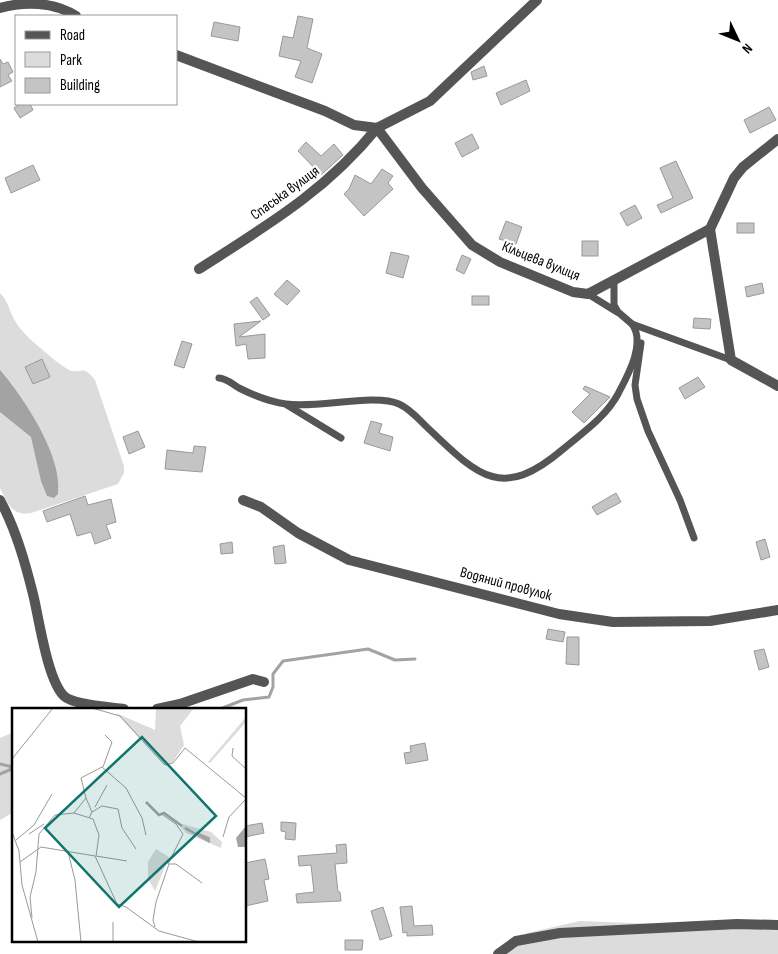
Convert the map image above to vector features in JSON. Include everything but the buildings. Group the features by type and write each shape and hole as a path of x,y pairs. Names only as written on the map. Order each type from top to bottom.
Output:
{"street":[{"name":"Спаська вулиця","path":"199,269 289,211 322,186 355,156 377,128 430,101 536,0"},
{"path":"0,8 47,4 64,8 74,15"},
{"path":"178,56 325,111 354,125 377,128"},
{"name":"Кільцева вулиця","path":"377,128 422,188 472,245 500,262 573,292 588,294 614,282 710,229"},
{"path":"778,138 734,178 710,229 731,360 778,386"},
{"path":"0,500 21,549 50,666 64,697 72,701 118,708"},
{"name":"Водяний провулок","path":"243,500 261,507 307,538 349,560 569,616 613,622 710,620 778,610"},
{"path":"161,708 189,701 253,679 264,682"},
{"path":"498,954 516,941 560,933 737,924 778,925"}],"lane":[{"path":"614,282 613,298 618,312"},
{"path":"588,294 618,312 634,327 640,341 635,385 637,399 648,431 680,500 694,538"},
{"path":"634,327 659,332 731,360"},
{"path":"284,404 306,406 362,401 398,404 413,414 468,463 492,477 515,479 556,455 608,409 630,366 637,344 634,327"},
{"path":"219,378 226,379 254,394 284,404 341,438"}],"green space":[{"path":"0,293 6,301 15,322 31,340 69,370 87,372 95,380 124,466 124,473 118,484 31,513 19,513 8,503 0,488"},
{"path":"12,733 12,813 0,820 0,738"},
{"path":"580,921 778,929 778,954 505,954 527,933"}],"shaded area":[{"path":"0,370 20,396 48,445 58,479 58,494 54,498 47,496 41,481 31,437 0,412"}],"waterway":[{"path":"223,708 243,700 269,697 273,687 273,674 283,661 368,649 395,660 415,659"},
{"path":"0,764 12,767"},
{"path":"0,774 12,769"}]}
